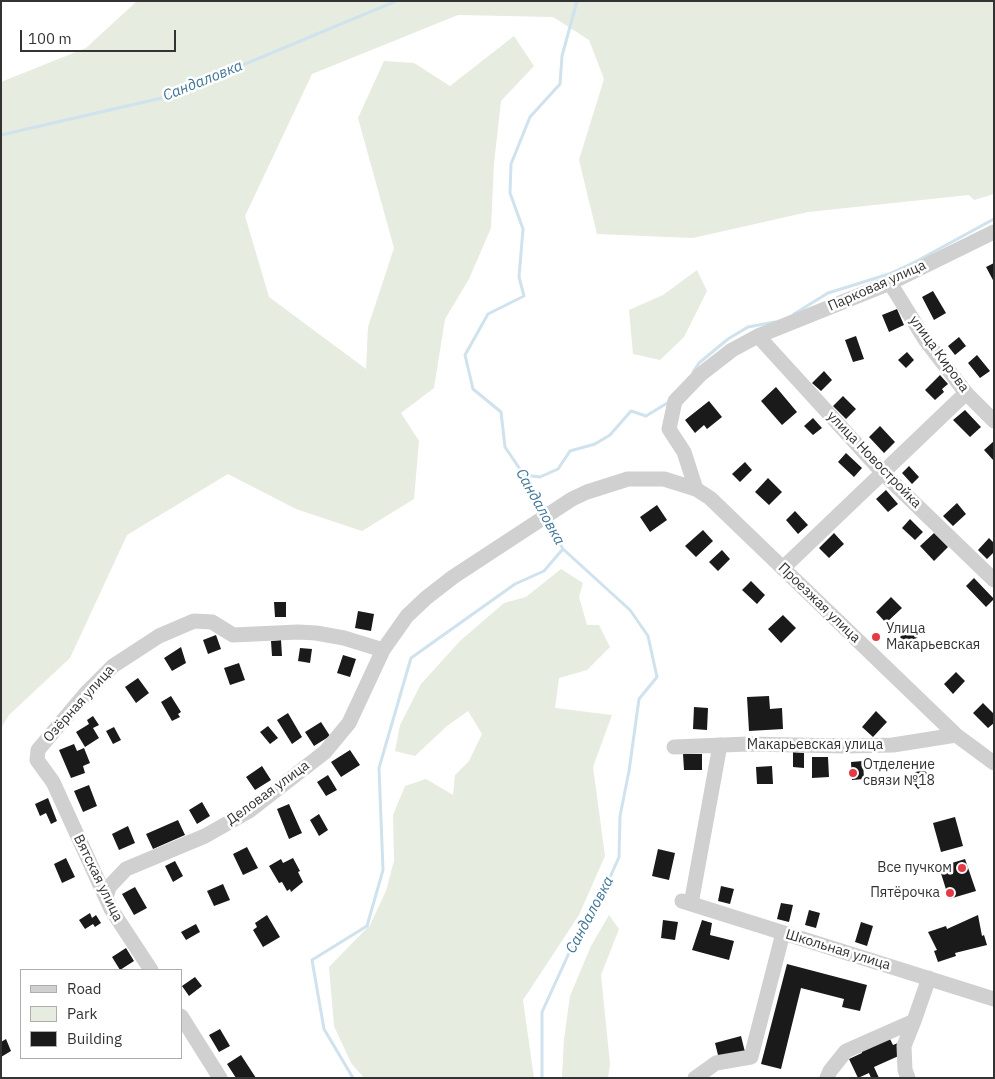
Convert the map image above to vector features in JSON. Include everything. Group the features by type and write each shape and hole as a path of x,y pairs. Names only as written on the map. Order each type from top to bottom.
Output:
{"street":[{"name":"Парковая улица","path":"696,489 684,452 669,429 675,401 701,374 732,350 758,336 890,283 994,232"},
{"name":"улица Кирова","path":"890,283 926,341 966,393 994,421"},
{"name":"улица Новостройка","path":"758,336 883,472 994,580"},
{"path":"783,568 966,393"},
{"name":"Проезжая улица","path":"524,529 572,499 587,492 628,479 664,479 696,489 710,498 956,734 994,763"},
{"name":"Деловая улица","path":"106,898 109,886 126,869 206,836 249,811 325,752 349,723 383,650 407,616 453,577 524,529"},
{"name":"Озёрная улица","path":"53,782 37,760 38,750 86,693 113,666 151,641 182,625 194,622 212,622 233,635 316,633 344,638 383,650"},
{"name":"Макарьевская улица","path":"674,747 720,745 893,745 956,734"},
{"name":"Школьная улица","path":"720,745 687,903 994,999"},
{"name":"Вятская улица","path":"53,782 111,909 150,969"},
{"path":"695,1078 716,1063 751,1057 783,933"},
{"path":"908,1078 905,1070 904,1046 929,978"},
{"path":"182,1018 220,1078"},
{"path":"827,1078 830,1070 846,1051 914,1021"}],"green space":[{"path":"137,1 994,1 994,194 974,200 969,195 808,212 693,238 597,234 579,160 604,79 589,40 553,17 458,15 312,74 245,216 269,297 366,369 368,327 394,248 358,118 384,61 414,63 450,86 514,36 534,66 501,101 494,163 491,228 469,279 445,319 434,388 401,413 419,441 414,499 362,531 296,509 228,474 127,535 70,658 9,715 1,728 1,82 86,48"},
{"path":"697,270 707,291 684,337 660,360 633,354 629,310 663,295"},
{"path":"561,569 583,583 579,597 587,625 599,625 610,647 587,670 559,678 555,708 612,715 593,767 605,856 579,915 523,1000 534,1078 364,1078 351,1063 334,1026 329,967 370,925 386,891 394,861 393,815 405,786 426,779 453,795 455,775 469,761 482,734 468,711 447,726 415,756 395,751 400,725 421,684 460,641 504,603 526,597"},
{"path":"609,915 619,929 601,975 610,1064 608,1078 562,1078 564,1039 570,996 591,946"}],"building":[{"path":"994,263 994,282 986,267"},
{"path":"933,291 946,313 934,320 922,297"},
{"path":"897,309 904,325 889,332 882,315"},
{"path":"856,336 864,359 853,362 845,340"},
{"path":"959,337 966,346 955,355 948,346"},
{"path":"907,352 914,360 906,368 898,360"},
{"path":"977,355 990,371 980,378 968,363"},
{"path":"824,371 832,380 821,391 812,383"},
{"path":"940,375 948,384 942,389 944,392 935,400 925,390"},
{"path":"776,387 797,412 782,425 761,401"},
{"path":"843,396 856,409 846,419 833,406"},
{"path":"709,401 722,417 707,429 704,425 695,433 685,420"},
{"path":"965,410 981,427 970,437 953,420"},
{"path":"813,418 822,428 813,435 804,426"},
{"path":"880,426 895,442 884,453 869,437"},
{"path":"994,441 994,461 984,450"},
{"path":"846,453 862,468 854,477 838,462"},
{"path":"745,462 752,470 740,482 732,474"},
{"path":"909,466 919,477 912,484 902,473"},
{"path":"768,478 782,492 769,505 755,492"},
{"path":"886,490 898,504 888,512 876,499"},
{"path":"957,503 966,514 953,526 943,516"},
{"path":"657,505 667,520 650,532 640,517"},
{"path":"795,511 808,525 798,534 786,520"},
{"path":"910,519 923,532 915,540 902,528"},
{"path":"703,530 713,541 696,557 685,546"},
{"path":"834,533 844,544 829,558 819,548"},
{"path":"934,533 948,547 934,561 920,546"},
{"path":"989,538 994,543 994,552 987,559 978,550"},
{"path":"722,550 730,559 718,571 709,562"},
{"path":"974,578 994,599 986,607 966,586"},
{"path":"751,581 765,595 757,604 742,590"},
{"path":"891,597 902,608 886,623 876,612"},
{"path":"274,602 286,602 286,617 275,617"},
{"path":"358,611 374,614 371,631 355,628"},
{"path":"783,615 796,628 781,643 768,629"},
{"path":"913,625 921,634 908,646 900,637"},
{"path":"216,635 221,649 208,654 203,640"},
{"path":"281,640 282,656 272,656 271,641"},
{"path":"181,647 186,663 172,671 164,658"},
{"path":"300,648 312,649 310,663 298,661"},
{"path":"343,655 356,659 350,677 337,673"},
{"path":"239,663 245,680 230,685 224,668"},
{"path":"956,672 965,681 953,694 944,684"},
{"path":"138,678 149,693 136,703 125,687"},
{"path":"171,696 181,712 178,714 180,717 172,721 161,702"},
{"path":"769,696 770,709 782,708 783,729 749,731 747,697"},
{"path":"983,703 994,714 994,723 988,728 973,713"},
{"path":"694,707 708,708 707,730 693,729"},
{"path":"876,711 887,722 873,737 862,727"},
{"path":"288,713 302,737 292,744 277,720"},
{"path":"93,716 99,725 93,728 99,738 85,747 76,732 89,724 87,720"},
{"path":"321,722 330,736 314,746 305,732"},
{"path":"268,726 278,738 270,744 260,732"},
{"path":"114,727 121,740 113,744 106,731"},
{"path":"74,744 77,751 84,748 90,763 83,766 85,773 71,778 59,750"},
{"path":"350,750 360,765 341,777 331,762"},
{"path":"793,752 804,753 804,768 793,767"},
{"path":"683,754 702,754 702,770 684,770"},
{"path":"812,757 828,757 829,777 812,778"},
{"path":"863,761 864,779 852,780 851,762"},
{"path":"262,766 271,780 255,790 246,777"},
{"path":"772,766 773,784 757,784 756,767"},
{"path":"923,767 931,780 918,789 909,777"},
{"path":"328,775 337,790 326,796 317,782"},
{"path":"89,785 97,806 83,812 74,791"},
{"path":"48,798 57,821 51,824 46,813 40,816 35,804"},
{"path":"202,802 210,816 197,824 189,810"},
{"path":"289,804 302,833 289,839 277,809"},
{"path":"319,814 328,830 319,836 310,820"},
{"path":"955,817 963,846 941,852 933,823"},
{"path":"178,820 185,835 153,849 146,834"},
{"path":"128,826 135,843 119,850 112,834"},
{"path":"247,847 258,868 243,875 233,854"},
{"path":"658,849 675,853 669,880 652,876"},
{"path":"66,858 75,877 62,883 54,864"},
{"path":"293,858 303,882 291,892 290,889 287,891 282,882 279,883 269,866 281,859 283,863"},
{"path":"965,859 976,891 949,899 939,867"},
{"path":"175,861 183,876 173,882 165,866"},
{"path":"223,884 230,900 214,906 207,891"},
{"path":"721,886 734,889 730,904 718,901"},
{"path":"135,887 147,908 134,915 122,894"},
{"path":"781,903 793,905 789,922 777,919"},
{"path":"809,910 820,913 816,928 805,925"},
{"path":"90,913 92,918 96,915 101,923 95,927 93,924 85,929 79,920"},
{"path":"267,915 280,937 263,947 253,930 257,927 255,923"},
{"path":"978,915 982,936 984,935 987,945 955,953 956,956 938,962 934,951 937,950 928,932 946,926 947,929"},
{"path":"663,920 678,922 675,940 661,938"},
{"path":"702,920 712,923 710,935 734,941 729,960 692,950"},
{"path":"861,922 873,926 867,946 855,942"},
{"path":"196,924 200,932 186,940 181,932"},
{"path":"126,948 134,961 119,969 112,957"},
{"path":"787,964 867,985 860,1011 842,1007 844,999 801,988 781,1069 761,1064"},
{"path":"195,977 202,986 189,996 182,986"},
{"path":"220,1029 230,1046 219,1052 209,1035"},
{"path":"741,1036 745,1052 719,1059 715,1043"},
{"path":"889,1037 893,1045 898,1043 903,1054 874,1067 879,1078 871,1078 869,1073 858,1078 849,1059 862,1053 861,1050"},
{"path":"6,1039 11,1051 1,1057 1,1042"},
{"path":"241,1055 256,1078 236,1078 227,1064"}],"waterway":[{"name":"Сандаловка","path":"1,135 166,97 396,1"},
{"name":"Сандаловка","path":"543,513 524,475 505,447 501,412 473,389 465,355 488,314 524,296 519,277 523,229 510,193 511,164 530,117 560,84 562,56 577,1"},
{"path":"794,314 828,293 889,274 915,262 994,219"},
{"path":"693,372 699,363 728,339 748,327 775,322"},
{"path":"524,475 540,477 558,469 570,451 595,444 610,435 631,411 646,416 669,402"},
{"name":"Сандаловка","path":"542,1078 542,1012 569,953 599,902 619,857 620,816 629,771 639,699 657,677 648,636 630,610 563,549 547,521"},
{"path":"353,1078 324,1029 312,960 367,926 383,870 379,768 411,658 515,584 544,571 562,550"}],"place":[{"name":"Улица Макарьевская","path":"876,637"},
{"name":"Отделение связи №18","path":"853,773"},
{"name":"Все пучком","path":"962,868"},
{"name":"Пятёрочка","path":"950,893"}]}
